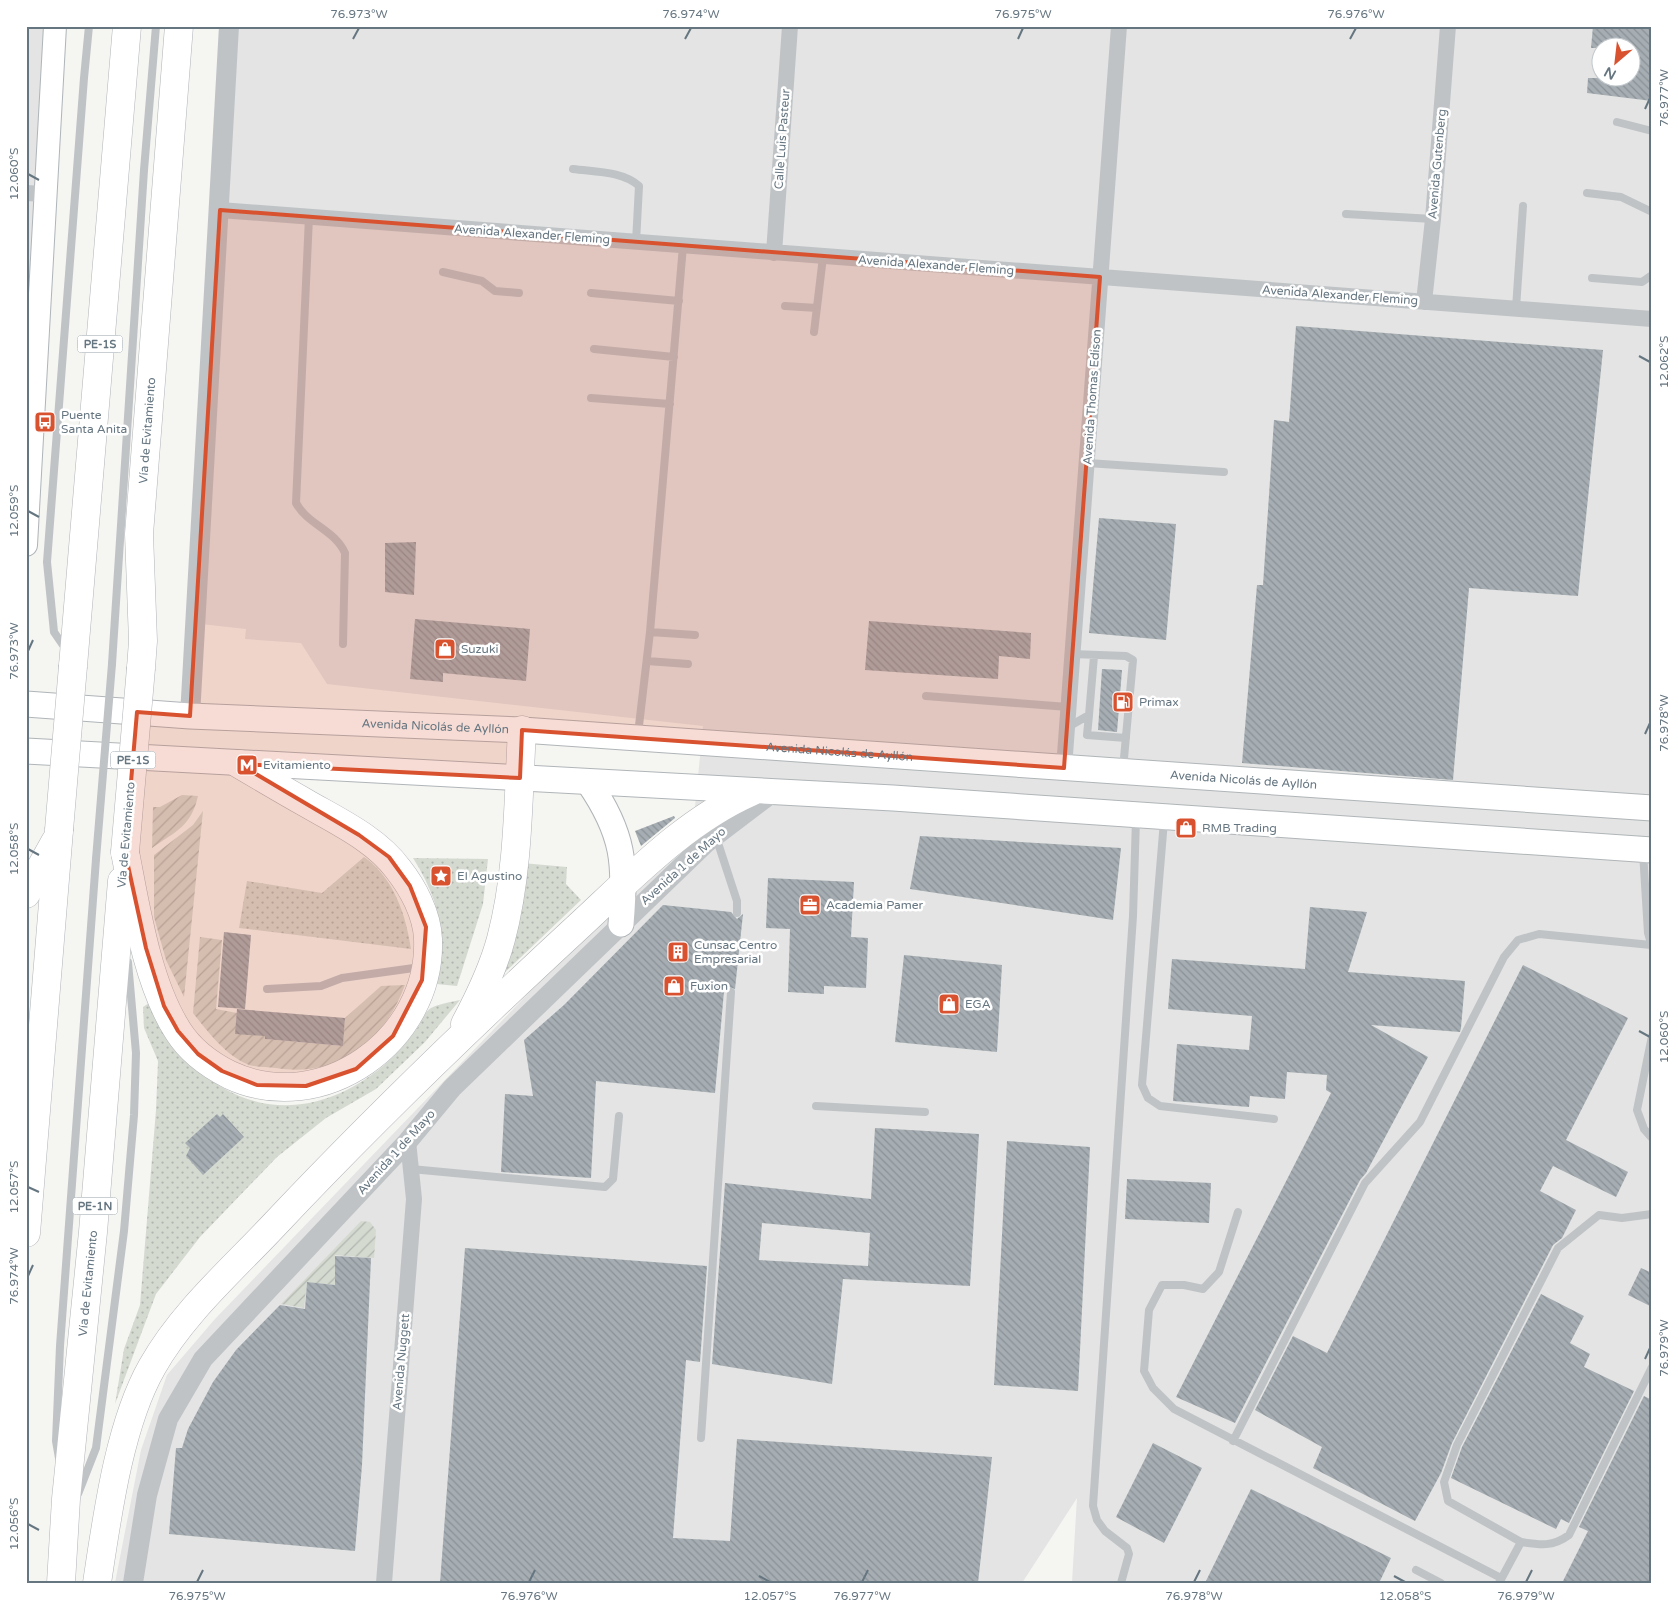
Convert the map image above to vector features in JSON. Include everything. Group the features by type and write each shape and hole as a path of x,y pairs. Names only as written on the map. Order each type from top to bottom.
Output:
{"highway":[{"name":"PE-1S","path":"59,832 127,26"},
{"name":"Vía de Evitamiento","path":"60,1583 66,1499 93,1232 141,668 143,641 139,534 179,26"},
{"path":"446,1052 479,998 501,939 512,879 522,730"},
{"path":"125,852 146,948 164,1006 178,1031 198,1054 222,1071 257,1085 290,1088 321,1083 356,1069 383,1048 402,1023 417,994 426,966 428,940 423,915 410,886 389,857 360,835 239,764"},
{"path":"97,1583 107,1515 132,1413 150,1370 170,1338 320,1176 368,1135 446,1052 624,884 680,836 719,808 761,792"},
{"path":"26,894 59,832"},
{"path":"26,1233 59,832"}],"main road":[{"path":"26,545 36,194 55,26"},
{"name":"Avenida Nicolás de Ayllón","path":"26,704 190,716 522,730 1652,808"},
{"path":"26,751 893,798 1647,850"},
{"path":"590,782 604,805 615,829 624,866 621,924"}],"street":[{"path":"190,716 229,26"},
{"name":"Calle Luis Pasteur","path":"774,253 790,26"},
{"name":"Avenida Thomas Edison","path":"1064,768 1119,26"},
{"name":"Avenida Gutenberg","path":"1424,302 1433,219 1448,26"},
{"name":"Avenida Alexander Fleming","path":"220,210 1652,319"},
{"name":"Avenida 1 de Mayo","path":"133,1583 147,1494 168,1418 203,1360 408,1141 452,1088 621,924 761,792"},
{"name":"Avenida Nuggett","path":"384,1583 414,1199 408,1141"}],"lane":[{"path":"74,664 54,632 47,562 84,78 90,26"},
{"path":"66,1499 56,1441 56,1422 96,859 112,664 144,170 156,26"},
{"path":"1617,122 1652,131"},
{"path":"573,169 621,175 631,179 639,186 636,242"},
{"path":"1586,193 1621,197 1652,212"},
{"path":"1516,308 1523,206"},
{"path":"1346,214 1433,219"},
{"path":"309,217 296,503 300,511 340,542 345,553 343,644"},
{"path":"638,738 650,632 683,246"},
{"path":"814,332 823,257"},
{"path":"443,272 482,281 495,291 518,294"},
{"path":"1592,278 1642,282 1652,275"},
{"path":"591,293 679,301"},
{"path":"784,306 817,308"},
{"path":"594,348 674,356"},
{"path":"592,398 670,404"},
{"path":"1087,463 1224,472"},
{"path":"650,632 695,635"},
{"path":"1072,654 1126,656 1133,660 1123,771"},
{"path":"1094,656 1087,735 1126,738"},
{"path":"647,661 688,664"},
{"path":"926,696 1068,707"},
{"path":"1068,727 1089,715"},
{"path":"1121,1583 1129,1554 1127,1548 1105,1531 1097,1520 1093,1506 1133,916 1137,814"},
{"path":"1165,816 1142,1085 1148,1098 1160,1106 1274,1119"},
{"path":"716,835 737,901 737,913"},
{"path":"1233,1441 1366,1183 1420,1122 1504,957 1518,940 1539,934 1652,946 1648,933 1647,850"},
{"path":"64,1529 96,1448 124,1231 134,1115 136,1053 126,950 119,913"},
{"path":"267,989 321,986 342,978 426,966"},
{"path":"701,1438 731,992"},
{"path":"1652,1036 1637,1110 1644,1129 1652,1138"},
{"path":"816,1106 925,1112"},
{"path":"411,1170 606,1187 614,1179 619,1116"},
{"path":"1238,1212 1219,1272 1204,1289 1184,1285 1162,1285 1149,1310 1144,1371 1153,1388 1174,1409 1500,1580 1521,1542"},
{"path":"1652,1214 1622,1218 1599,1215 1558,1248 1458,1445 1444,1482 1448,1501 1521,1542 1540,1545 1558,1544 1569,1535 1652,1367"},
{"path":"170,1338 199,1316"},
{"path":"1416,1570 1441,1583"}],"highlighted area":[{"path":"220,210 1100,277 1064,768 522,730 520,778 239,764 359,835 389,857 410,886 426,927 422,980 393,1036 356,1069 306,1086 257,1085 222,1071 198,1054 178,1031 164,1006 146,948 125,852 137,712 190,716"}],"shaded area":[{"path":"26,26 62,26 26,431"},
{"path":"220,26 1652,26 1652,1583 1072,1583 1077,1498 1022,1583 115,1583 141,1450 167,1375 215,1319 596,923 692,838 703,726 327,684 301,643 245,639 246,629 201,624"},
{"path":"182,795 198,796 191,815 187,822 152,848 153,807 160,807"},
{"path":"203,811 184,997 166,960 154,917 154,855 193,825"},
{"path":"364,857 383,875 391,886 402,910 411,949 239,928 247,881 322,893"},
{"path":"413,858 488,859 483,904 457,986 436,984 441,950 439,919 429,888"},
{"path":"522,863 567,867 566,884 581,900 498,979"},
{"path":"200,937 222,940 216,1009 237,1013 265,1036 265,1039 343,1046 345,1018 381,986 405,985 385,1023 356,1052 339,1061 319,1067 298,1070 249,1065 240,1061 225,1049 193,1013"},
{"path":"460,1000 425,1042 376,1089 326,1118 277,1157 200,1237 156,1294 115,1404 124,1349 140,1305 156,1110 158,1061 144,1028 143,1007 152,1001 184,1057 212,1081 236,1094 260,1102 285,1105 310,1103 335,1095 359,1083 383,1066 397,1053 429,1009"},
{"path":"361,1221 370,1222 376,1230 374,1258 335,1255 335,1285 307,1282 304,1308 281,1304"}],"building":[{"path":"1593,26 1652,26 1652,101 1587,93 1588,78 1590,78 1590,88 1640,88 1640,38 1592,38"},
{"path":"1296,326 1603,350 1578,596 1469,588 1453,780 1242,763 1257,585 1263,585 1274,420 1289,422"},
{"path":"1099,518 1176,524 1166,640 1089,633"},
{"path":"416,542 414,595 385,592 385,543"},
{"path":"415,619 530,629 526,681 443,673 443,682 410,679"},
{"path":"869,621 1031,633 1030,659 999,656 998,679 865,670"},
{"path":"1102,669 1122,670 1117,732 1098,730"},
{"path":"674,816 675,818 641,846 635,831"},
{"path":"920,836 1121,848 1113,920 910,889"},
{"path":"768,878 854,882 851,937 868,938 866,988 824,986 824,994 788,992 790,929 766,928"},
{"path":"663,905 731,912 737,919 743,914 735,989 729,987 724,991 715,1093 596,1081 591,1178 501,1172 505,1094 533,1096 524,1040 564,1005"},
{"path":"1310,907 1367,912 1348,972 1465,981 1461,1028 1460,1032 1371,1025 1428,1057 1366,1173 1360,1180 1235,1423 1176,1397 1331,1093 1326,1090 1327,1075 1287,1072 1285,1099 1250,1096 1249,1107 1173,1101 1177,1044 1249,1050 1252,1016 1168,1009 1172,959 1305,969"},
{"path":"224,932 251,935 245,1009 218,1007"},
{"name":"EGA","path":"904,955 1002,965 997,1052 895,1042"},
{"path":"1523,965 1628,1018 1566,1140 1628,1172 1616,1197 1553,1166 1540,1191 1576,1210 1562,1238 1553,1245 1452,1443 1441,1473 1415,1521 1313,1468 1322,1447 1255,1410 1293,1336 1327,1353"},
{"path":"237,1009 345,1018 343,1046 265,1039 265,1036 235,1034"},
{"path":"217,1114 220,1117 223,1114 244,1137 203,1175 186,1156 190,1148 185,1143"},
{"path":"875,1128 979,1134 970,1286 843,1279 832,1384 712,1364 725,1183 871,1199","holes":["762,1223 870,1233 868,1266 759,1260"]},
{"path":"1007,1141 1090,1147 1078,1391 994,1385"},
{"path":"1127,1179 1211,1183 1209,1223 1125,1219"},
{"path":"465,1248 707,1266 700,1362 686,1360 673,1538 730,1541 737,1439 992,1457 978,1583 440,1583"},
{"path":"335,1256 371,1258 362,1465 355,1551 169,1534 176,1448 182,1448 188,1429 213,1382 236,1350 280,1305 305,1309 307,1282 335,1285"},
{"path":"1641,1268 1652,1273 1652,1307 1628,1295"},
{"path":"1541,1294 1584,1316 1570,1343 1590,1354 1584,1367 1634,1391 1569,1523 1561,1519 1556,1529 1451,1478 1462,1447"},
{"path":"1644,1396 1652,1400 1652,1583 1562,1583 1588,1531 1579,1527"},
{"path":"1153,1443 1202,1468 1164,1543 1116,1517"},
{"path":"1251,1489 1391,1558 1379,1583 1205,1583"}],"place":[{"name":"Puente Santa Anita","path":"45,422"},
{"name":"Suzuki","path":"445,649"},
{"name":"Primax","path":"1123,702"},
{"name":"Evitamiento","path":"247,765"},
{"name":"RMB Trading","path":"1186,828"},
{"name":"El Agustino","path":"441,876"},
{"name":"Academia Pamer","path":"810,905"},
{"name":"Cunsac Centro Empresarial","path":"678,952"},
{"name":"Fuxion","path":"674,986"},
{"name":"EGA","path":"949,1004"}]}
